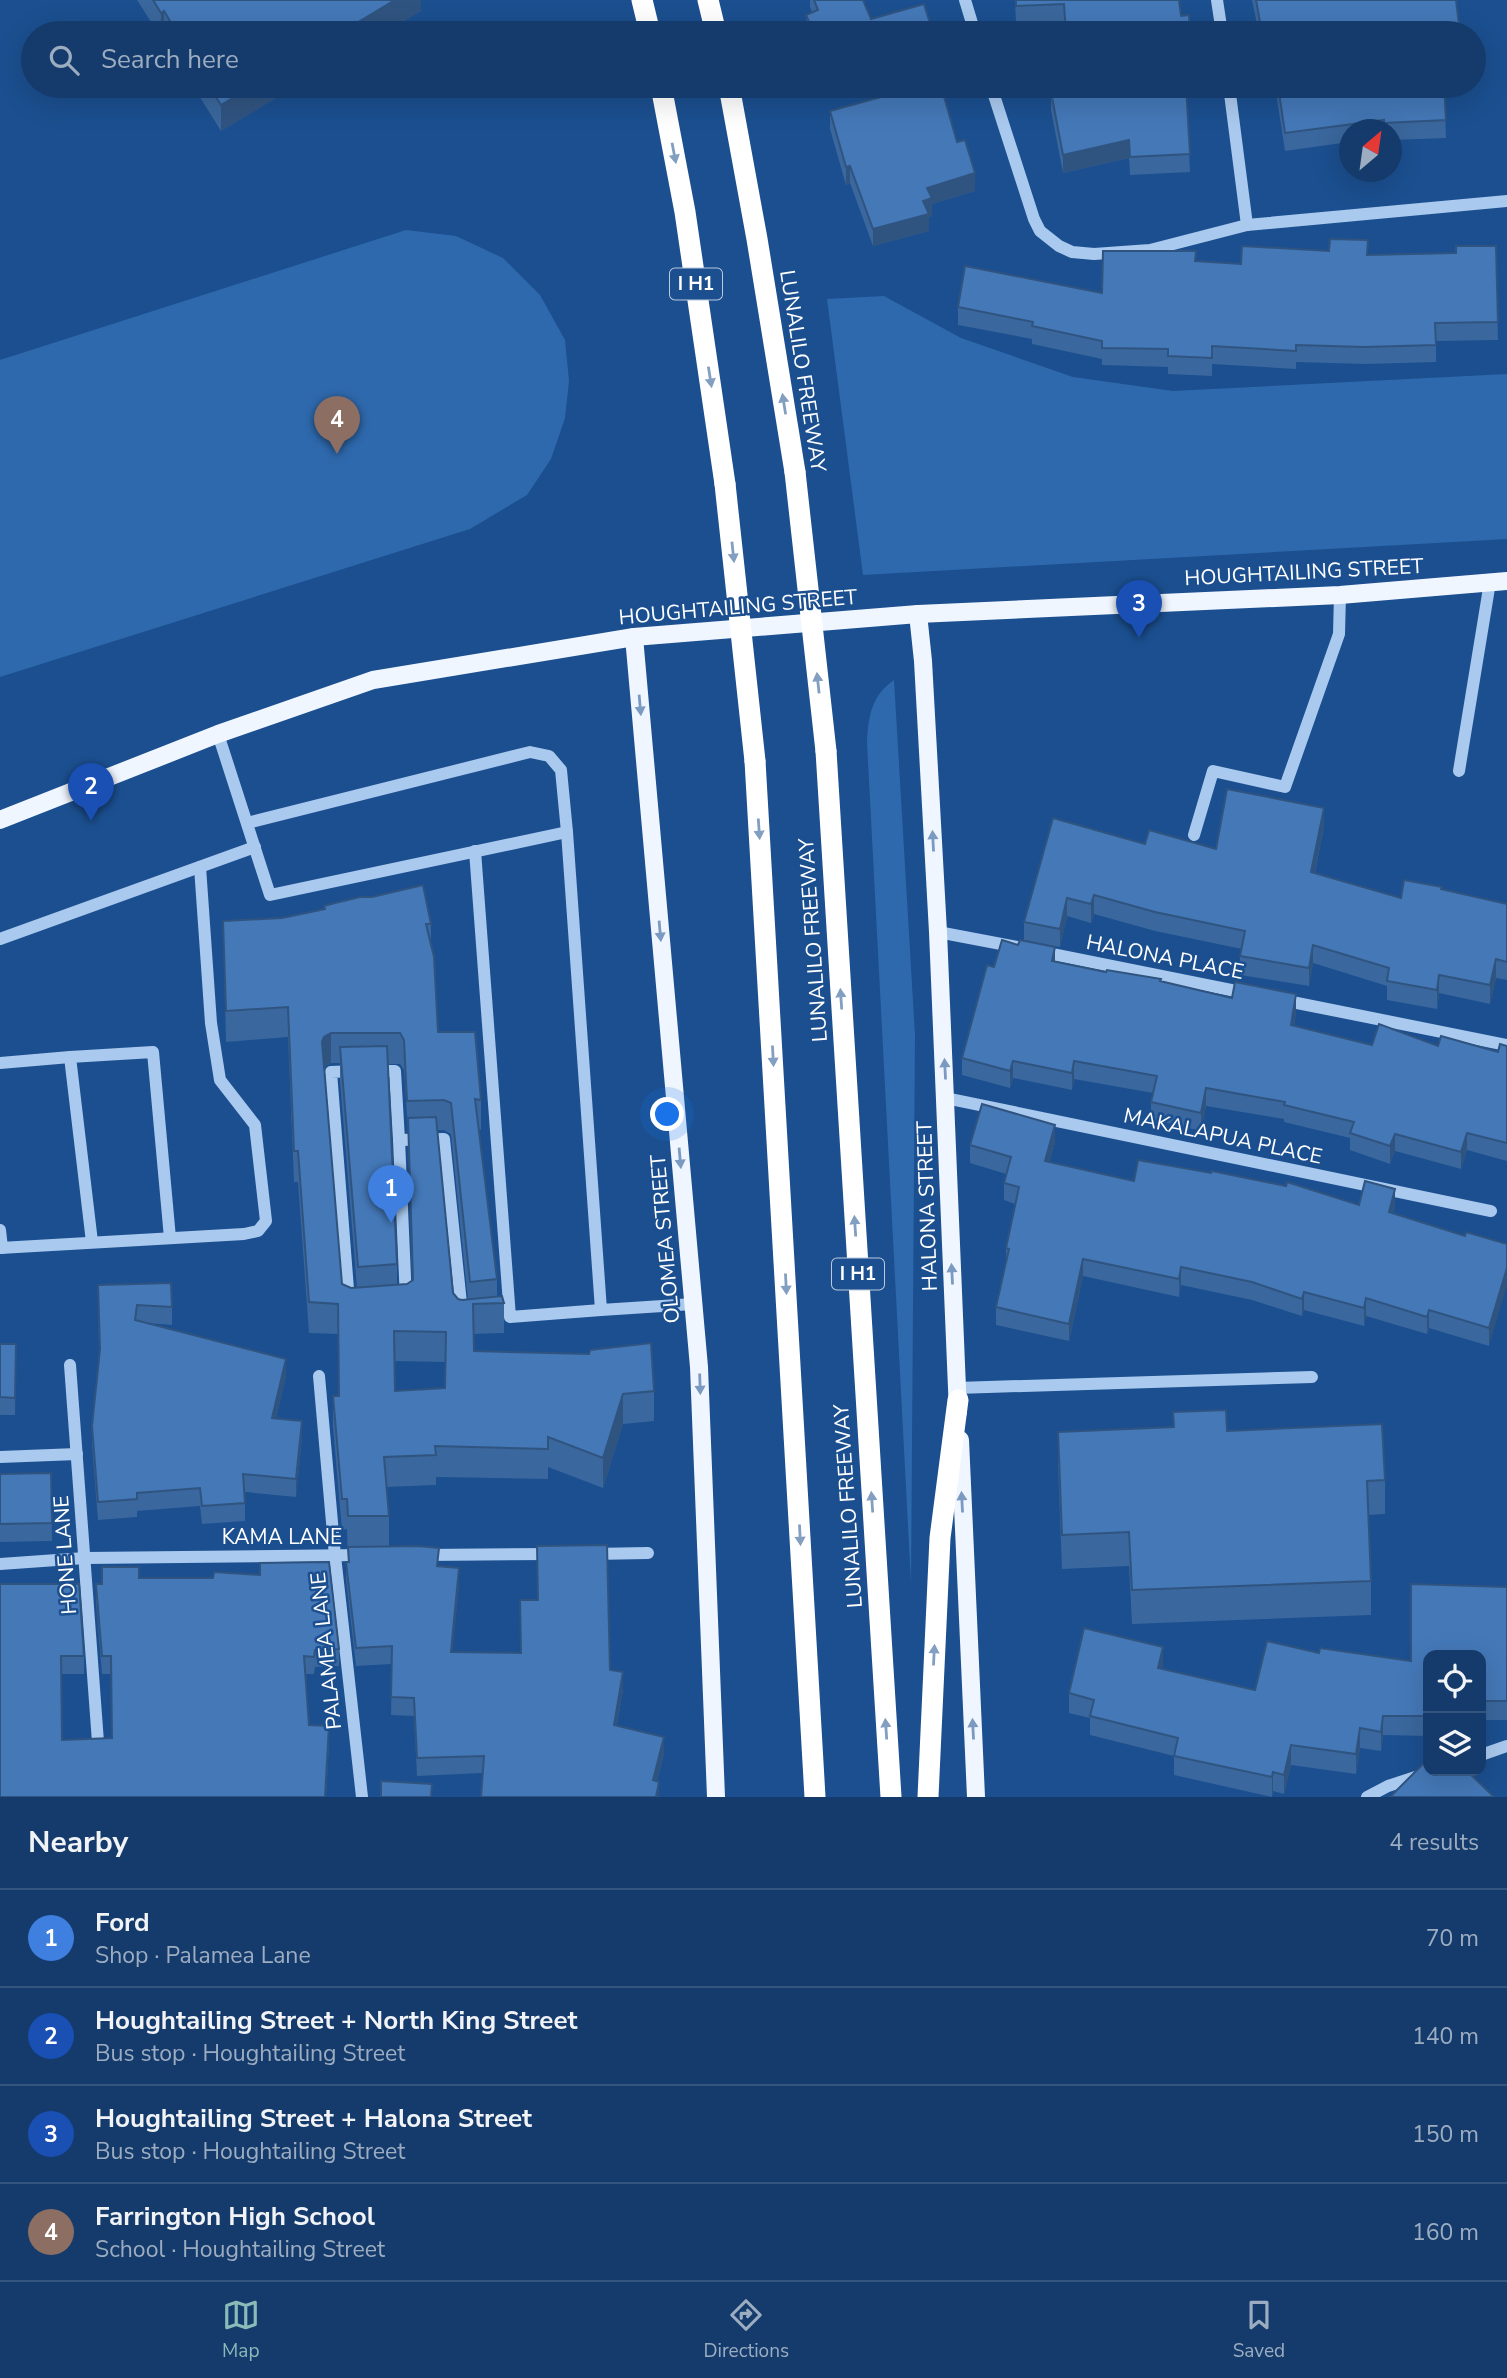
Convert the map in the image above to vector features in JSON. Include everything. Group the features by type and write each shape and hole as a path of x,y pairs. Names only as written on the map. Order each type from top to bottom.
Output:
{"highway":[{"path":"642,0 647,21"},
{"path":"708,0 713,21"},
{"name":"I H1","path":"663,98 685,212 725,484 755,761 815,1797"},
{"name":"LUNALILO FREEWAY","path":"731,98 795,472 826,751 891,1797"},
{"path":"928,1797 940,1538 958,1394"}],"main road":[{"name":"HOUGHTAILING STREET","path":"0,820 218,734 373,680 634,637 918,614 1340,595 1498,581"},
{"name":"HALONA STREET","path":"918,614 939,932 976,1797"},
{"name":"OLOMEA STREET","path":"634,637 700,1381 716,1797"}],"street":[{"path":"965,0 971,21"},
{"path":"1217,0 1220,21"},
{"path":"995,98 1040,231 1059,246 1072,252 1094,254 1150,250 1247,225 1507,201"},
{"path":"1231,98 1247,225"},
{"path":"1459,771 1498,581"},
{"path":"1194,835 1213,771 1285,787 1339,634 1340,595"},
{"path":"218,734 270,895 567,832"},
{"path":"247,823 530,752 549,756 561,770 601,1310"},
{"path":"0,939 254,847"},
{"path":"475,851 504,1317 693,1304"},
{"path":"0,1230 1,1248 244,1234 258,1231 266,1221 255,1125 220,1080 211,1023 200,867"},
{"name":"HALONA PLACE","path":"939,932 1507,1045"},
{"path":"0,1063 153,1052 170,1238"},
{"path":"70,1057 92,1242"},
{"path":"361,1309 350,1310 331,1072 395,1071 406,1306 395,1307"},
{"name":"MAKALAPUA PLACE","path":"947,1098 1491,1211"},
{"path":"399,1140 444,1139 462,1322 474,1320"},
{"name":"HONE LANE","path":"70,1365 98,1742"},
{"name":"PALAMEA LANE","path":"319,1376 335,1556 362,1797"},
{"path":"958,1394 1312,1377"},
{"path":"0,1457 77,1454"},
{"path":"580,1554 648,1553"},
{"path":"417,1555 567,1554"},
{"name":"KAMA LANE","path":"0,1564 85,1558 376,1555"},
{"path":"1486,1753 1507,1746"},
{"path":"1367,1797 1388,1786 1423,1775"}],"shaded area":[{"path":"406,230 456,236 503,258 540,295 565,340 569,381 565,418 551,459 527,495 470,529 0,677 0,360"},
{"path":"884,296 961,338 1073,377 1173,391 1507,374 1507,539 863,575 827,299"},
{"path":"894,680 915,1035 911,1583 867,742 876,699"}],"building":[{"path":"153,0 395,0 360,21 170,21 164,11 161,13"},
{"path":"814,0 863,0 871,19 924,4 929,21 809,21 806,15 818,10"},
{"path":"1016,0 1179,0 1181,16 1189,15 1189,21 1065,21 1064,4 1016,6"},
{"path":"1256,0 1456,0 1459,21 1260,21"},
{"path":"217,98 232,98 221,105"},
{"path":"877,98 944,98 957,142 965,140 975,173 927,188 932,198 923,201 929,214 873,229 850,166 846,167 830,111"},
{"path":"1052,98 1187,98 1190,154 1130,157 1129,140 1063,155"},
{"path":"1280,98 1445,98 1446,120 1402,122 1402,119 1339,119 1339,126 1285,133"},
{"path":"1330,239 1368,240 1367,255 1456,253 1456,246 1496,246 1498,322 1435,323 1436,345 1296,345 1296,351 1212,346 1212,358 1168,356 1168,349 1102,348 1102,341 1032,326 1033,322 958,307 965,266 1102,293 1103,251 1196,251 1195,261 1241,264 1242,246 1329,251"},
{"path":"1227,789 1324,808 1311,872 1401,898 1404,880 1507,904 1507,962 1496,959 1490,985 1439,975 1437,990 1387,981 1389,968 1313,945 1309,968 1240,956 1245,931 1155,912 1094,895 1091,904 1067,898 1060,929 1024,922 1053,818 1145,844 1149,830 1216,849"},
{"path":"423,885 431,924 426,924 434,957 438,1032 475,1032 481,1100 475,1099 497,1279 470,1282 451,1103 444,1100 407,1101 404,1040 400,1033 331,1033 324,1037 322,1042 342,1284 351,1288 407,1284 413,1280 408,1118 436,1117 453,1293 462,1300 502,1296 504,1303 473,1304 474,1351 589,1354 590,1350 651,1343 654,1391 623,1394 603,1458 548,1437 548,1449 435,1446 436,1455 384,1457 389,1516 348,1516 347,1499 342,1499 333,1396 339,1396 338,1304 309,1302 298,1151 294,1151 288,1007 226,1011 223,921 282,918 325,909 324,906 360,897 372,897","holes":["394,1331 446,1332 445,1388 395,1391"]},
{"path":"1002,940 1018,945 1020,940 1055,947 1052,961 1161,979 1160,981 1232,998 1235,982 1296,994 1291,1025 1372,1045 1379,1024 1438,1046 1441,1036 1498,1052 1500,1044 1507,1046 1507,1143 1467,1133 1461,1152 1395,1134 1390,1146 1350,1133 1354,1122 1284,1105 1285,1102 1206,1088 1201,1113 1151,1102 1157,1076 1074,1061 1072,1073 1013,1061 1010,1071 962,1058 987,965 994,967"},
{"path":"387,1046 397,1264 358,1267 340,1047"},
{"path":"982,1104 1055,1125 1045,1161 1134,1181 1138,1160 1286,1186 1287,1182 1359,1205 1365,1181 1395,1189 1389,1212 1465,1236 1466,1232 1507,1244 1507,1268 1489,1328 1429,1310 1427,1317 1366,1298 1364,1308 1304,1292 1302,1299 1252,1282 1181,1267 1179,1279 1083,1259 1069,1324 996,1307 1019,1187 1004,1183 1011,1157 970,1145"},
{"path":"171,1283 172,1307 137,1305 135,1320 286,1359 272,1418 302,1421 296,1479 243,1474 245,1503 202,1506 200,1488 137,1493 137,1499 98,1502 92,1426 100,1349 98,1285"},
{"path":"0,1344 16,1344 15,1398 0,1397"},
{"path":"1226,1410 1227,1431 1382,1424 1385,1480 1367,1481 1371,1581 1132,1590 1129,1532 1062,1535 1058,1432 1174,1427 1173,1412"},
{"path":"51,1473 52,1523 0,1524 0,1474"},
{"path":"607,1545 610,1670 623,1672 614,1725 664,1737 653,1780 659,1782 656,1797 481,1797 484,1756 417,1758 414,1698 391,1697 392,1646 356,1648 346,1562 349,1562 348,1547 439,1548 437,1566 459,1568 451,1652 521,1653 520,1600 538,1600 537,1546"},
{"path":"329,1562 339,1649 315,1650 314,1657 304,1656 309,1725 329,1726 325,1797 0,1797 0,1584 79,1584 84,1656 61,1656 62,1740 112,1738 111,1656 102,1656 96,1584 102,1584 102,1567 139,1567 139,1578 213,1578 214,1572 260,1575 260,1563"},
{"path":"1411,1584 1507,1587 1507,1701 1486,1701 1486,1650 1423,1650 1423,1716 1383,1716 1381,1732 1360,1728 1356,1754 1291,1745 1284,1775 1273,1772 1272,1777 1174,1756 1178,1738 1090,1716 1094,1700 1069,1693 1084,1628 1163,1647 1158,1668 1255,1690 1267,1641 1319,1653 1320,1648 1411,1661"},
{"path":"1423,1764 1423,1776 1472,1776 1494,1797 1390,1797"},
{"path":"381,1781 432,1784 431,1797 381,1797"}],"place":[{"name":"Farrington High School","path":"337,454"},
{"name":"Houghtailing Street + Halona Street","path":"1139,638"},
{"name":"Houghtailing Street + North King Street","path":"91,821"},
{"name":"Ford","path":"391,1223"}]}
